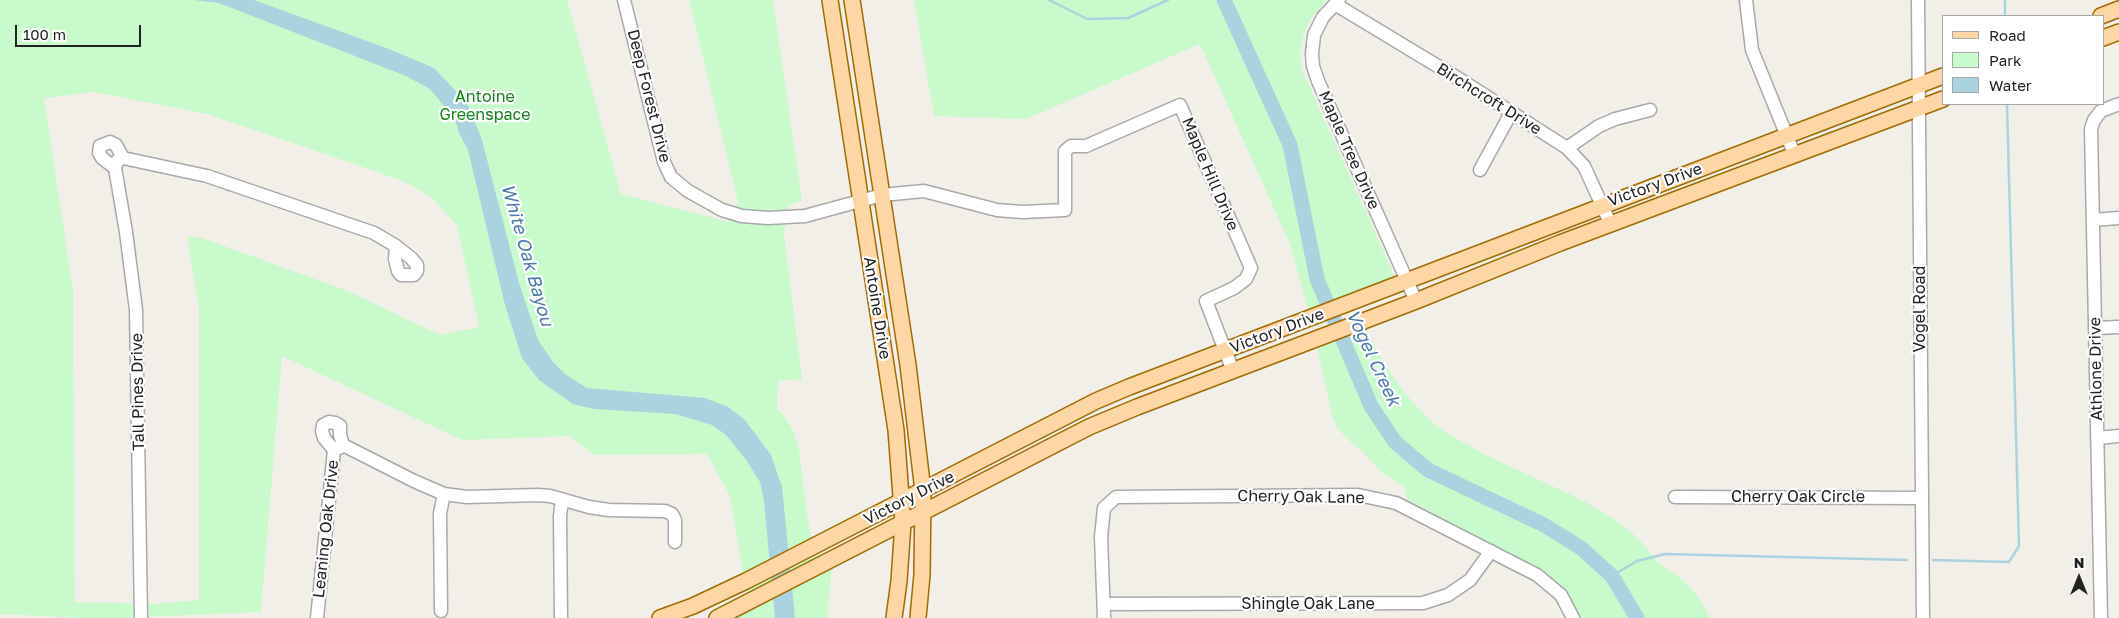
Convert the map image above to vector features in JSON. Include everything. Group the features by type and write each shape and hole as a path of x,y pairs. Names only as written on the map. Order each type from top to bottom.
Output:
{"main road":[{"name":"Antoine Drive","path":"830,0 896,430 903,524 894,618"},
{"name":"Antoine Drive","path":"852,0 908,365 923,491 922,575 918,618"},
{"path":"2104,15 2119,10"},
{"path":"835,31 856,27"},
{"path":"2104,38 2119,32"},
{"name":"Victory Drive","path":"660,618 697,612 746,581 812,549 1096,401 1129,387 1942,76"},
{"name":"Victory Drive","path":"717,618 1089,428 1137,407 1326,336 1560,243 1795,156 1942,98"},
{"path":"879,320 899,314"},
{"path":"1035,434 1046,450"}],"street":[{"name":"Deep Forest Drive","path":"624,0 664,162 671,177 696,196 722,210 742,216 768,218 805,216 882,195"},
{"path":"1746,0 1752,50 1795,156"},
{"name":"Vogel Road","path":"1918,0 1918,85 1920,107 1920,498 1923,618"},
{"name":"Birchcroft Drive","path":"1337,2 1567,148 1584,166 1611,224"},
{"name":"Maple Tree Drive","path":"1337,2 1323,17 1314,35 1313,66 1416,301"},
{"name":"Maple Hill Drive","path":"882,195 924,191 997,210 1022,212 1065,210 1065,151 1071,146 1086,146 1180,104 1251,268 1246,279 1234,288 1206,301 1233,371"},
{"name":"Athlone Drive","path":"2101,618 2091,129 2100,111 2119,104"},
{"path":"1567,148 1598,126 1615,119 1650,110"},
{"path":"1480,170 1512,113"},
{"name":"Tall Pines Drive","path":"140,618 136,310 119,163 207,176 374,233 396,246"},
{"path":"2093,220 2119,218"},
{"path":"2095,328 2119,327"},
{"path":"2097,438 2119,436"},
{"name":"Leaning Oak Drive","path":"317,618 339,448 444,494"},
{"path":"441,611 440,513 444,494 468,497 538,495 609,510 665,510 672,514 675,520 675,542"},
{"name":"Cherry Oak Lane","path":"1104,604 1101,538 1104,508 1116,497 1358,495 1396,503 1537,575 1561,595 1573,618"},
{"name":"Cherry Oak Circle","path":"1675,497 1920,498"},
{"path":"561,618 560,516 562,500"},
{"name":"Shingle Oak Lane","path":"1104,604 1423,603 1448,595 1470,580 1491,551"},
{"path":"1104,604 1104,618"}],"green space":[{"name":"Antoine Greenspace","path":"0,0 567,0 621,194 729,222 738,202 689,0 773,0 802,200 788,206 784,234 802,379 778,381 777,409 783,414 793,430 799,449 808,522 812,539 823,562 832,567 827,618 732,618 749,608 730,496 707,454 594,455 570,436 462,440 282,356 261,612 122,618 0,614","holes":["94,92 207,114 401,180 431,197 457,225 479,327 440,335 348,291 202,238 187,236 199,308 199,600 151,604 75,602 73,290 44,98"]},
{"path":"914,0 1327,0 1312,17 1304,33 1300,53 1302,70 1395,277 1308,309 1290,244 1200,44 1026,119 934,116"},
{"path":"1365,327 1384,363 1398,384 1432,422 1453,437 1492,458 1578,498 1613,518 1638,538 1659,564 1689,586 1701,601 1710,618 1577,618 1568,600 1407,502 1405,488 1381,472 1361,450 1346,438 1337,427 1332,415 1317,347"}],"water":[{"path":"193,0 254,0 389,49 434,68 469,107 482,140 519,283 538,340 553,362 565,374 587,388 705,398 728,407 745,420 771,455 782,487 795,618 775,618 764,501 760,482 747,461 726,435 712,425 675,414 594,409 573,404 539,380 522,358 505,305 468,150 459,133 455,119 430,89 406,76 219,3"}],"waterway":[{"path":"1049,0 1087,19 1128,18 1168,0"},
{"name":"Vogel Creek","path":"1224,0 1290,145 1317,279 1371,406 1395,442 1428,470 1544,525 1581,548 1612,576 1637,618"},
{"path":"2005,0 2005,15"},
{"path":"1933,560 2009,562 2019,546 2007,105"},
{"path":"1612,576 1637,561 1665,554 1907,560"}],"water label":[{"name":"White Oak Bayou","path":"527,255"}]}
